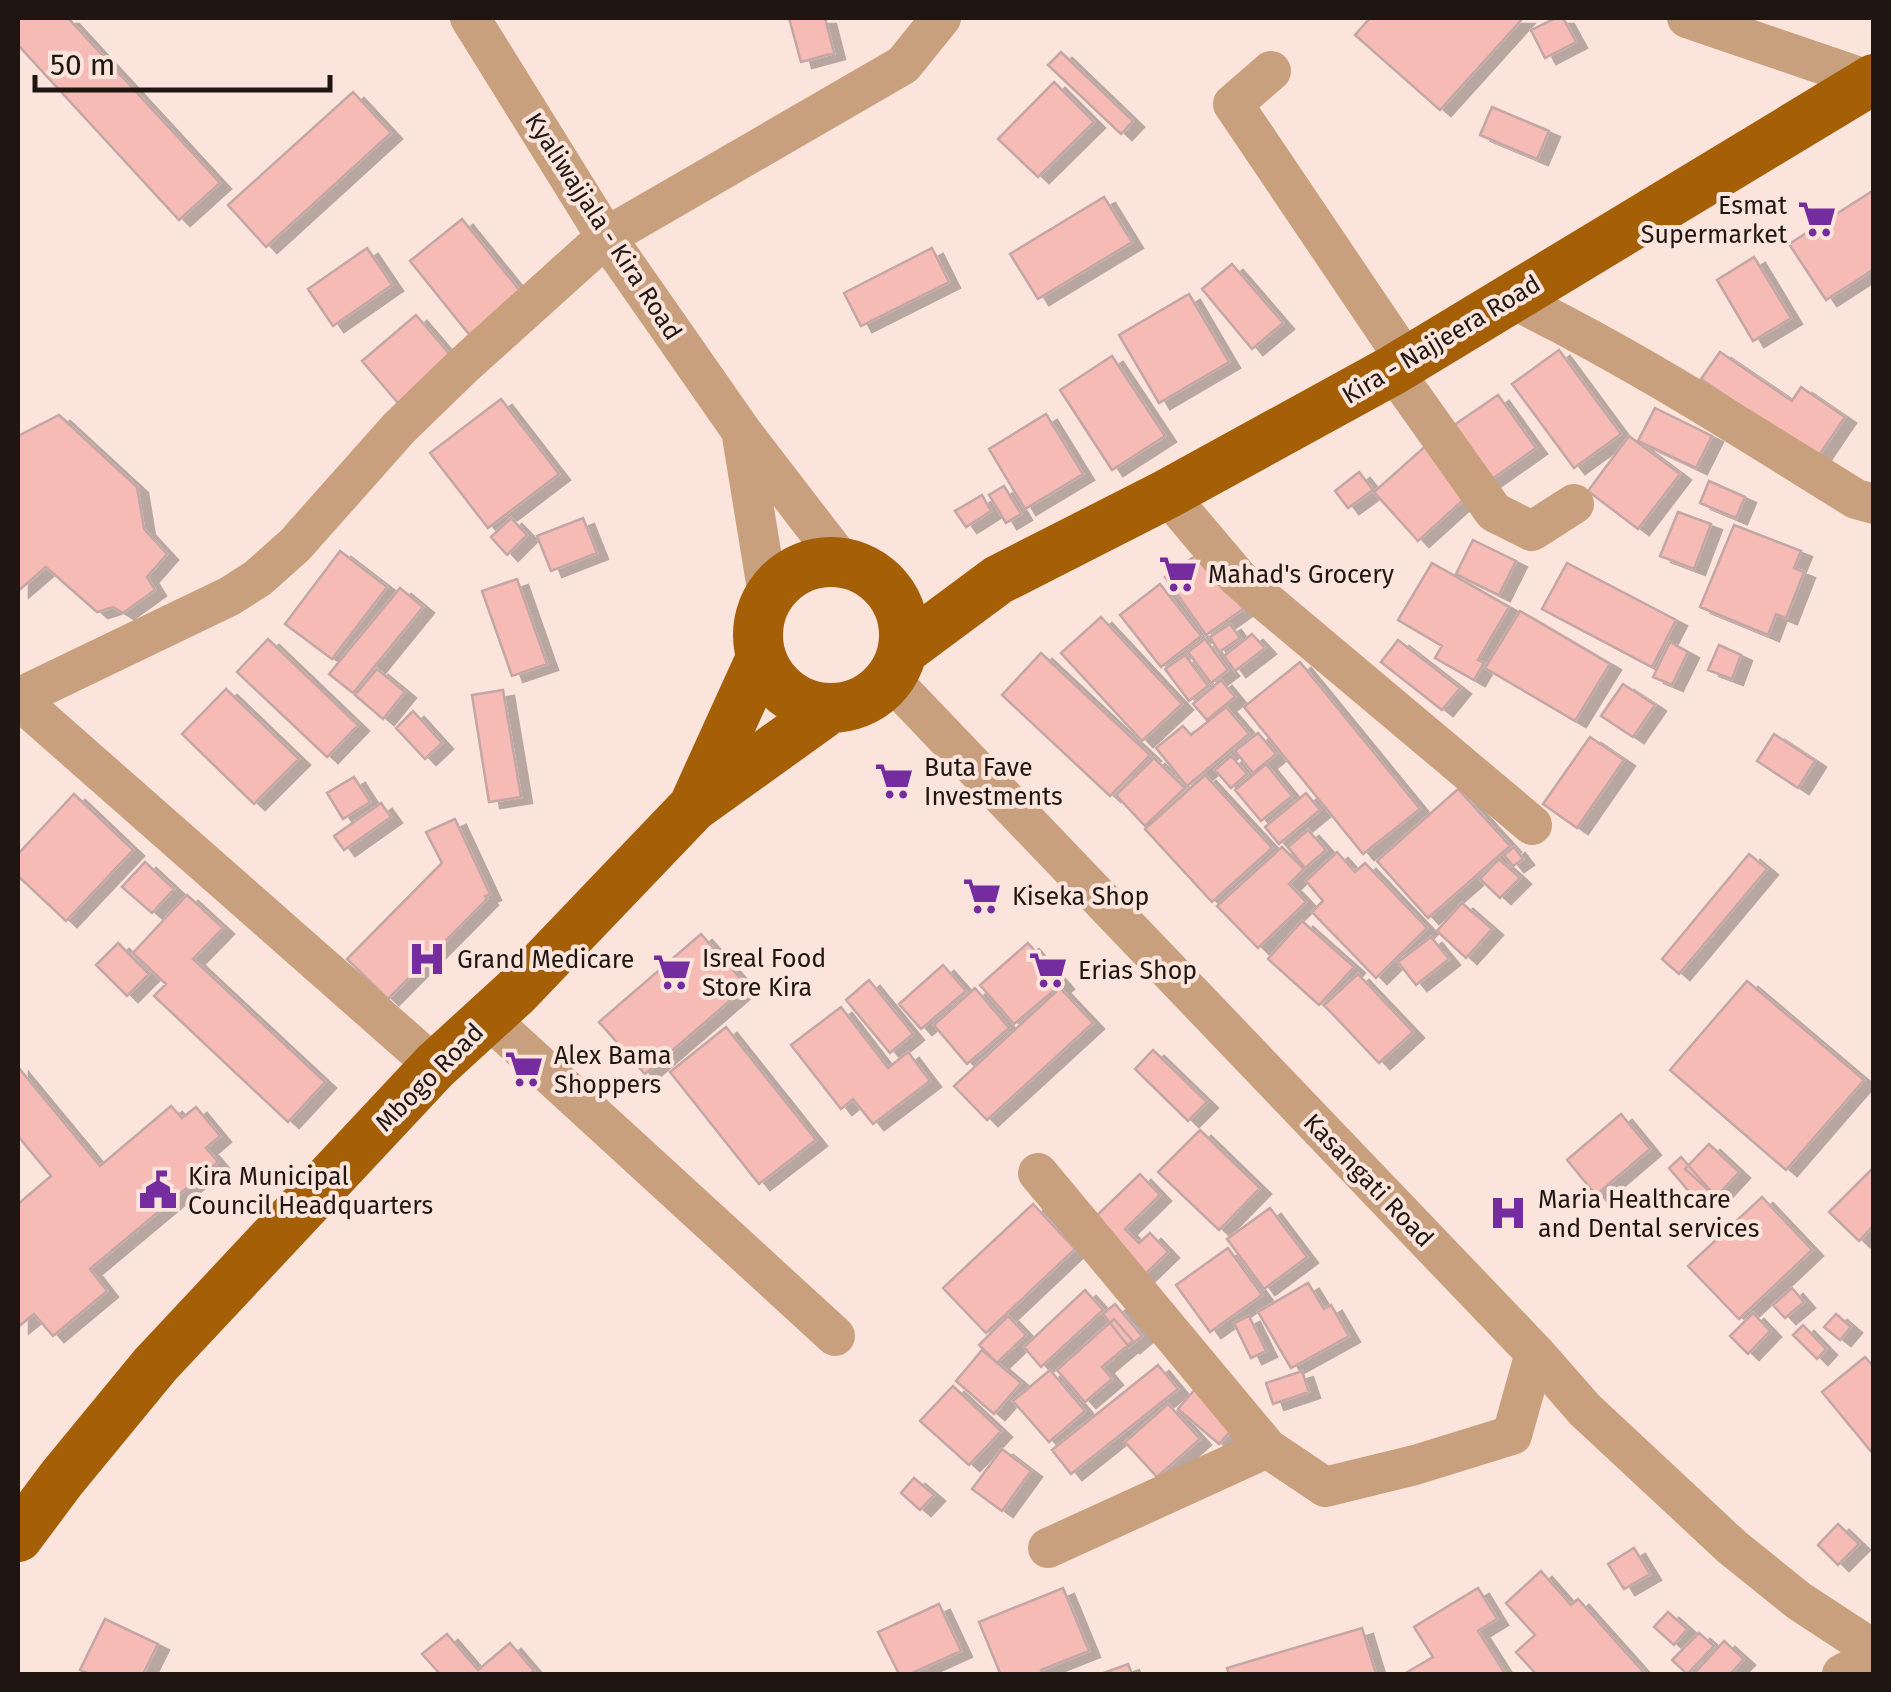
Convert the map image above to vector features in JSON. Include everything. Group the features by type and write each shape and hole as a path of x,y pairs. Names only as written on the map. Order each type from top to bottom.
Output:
{"main road":[{"name":"Kira - Najjeera Road","path":"898,664 998,580 1167,494 1400,366 1872,80"},
{"path":"842,562 866,570 887,586 903,615 898,664 863,702 828,710 799,702 775,685 760,660 757,626 768,595 788,574 814,563 842,562"},
{"name":"Kira - Najjeera Road","path":"887,586 998,580"},
{"name":"Mbogo Road","path":"693,808 760,660"},
{"name":"Mbogo Road","path":"18,1538 155,1365 435,1066 516,992 693,808 828,710"}],"street":[{"name":"Kyaliwajjala - Kira Road","path":"470,18 606,237 742,432 842,562"},
{"path":"435,1066 18,699 230,596 258,578 464,365 606,237 904,66 941,18"},
{"path":"1687,18 1872,80"},
{"path":"1271,72 1233,104 1494,512 1532,531 1574,504"},
{"path":"1510,298 1565,324 1856,499 1874,504"},
{"name":"Kyaliwajjala - Kira Road","path":"742,432 768,595"},
{"path":"1167,494 1238,578 1532,826"},
{"name":"Kasangati Road","path":"898,664 1585,1410 1732,1546 1799,1601 1874,1650"},
{"path":"488,1018 835,1336"},
{"path":"1038,1173 1267,1448 1325,1487 1512,1435 1535,1353"},
{"path":"1048,1548 1267,1448"},
{"path":"1842,1674 1874,1658"}],"building":[{"path":"18,18 68,18 220,183 179,220 18,45"},
{"path":"789,18 825,18 834,53 801,62"},
{"path":"1370,18 1523,18 1440,110 1355,35"},
{"path":"1563,18 1576,42 1545,58 1531,30"},
{"path":"1061,52 1133,121 1121,134 1048,65"},
{"path":"1054,82 1094,122 1038,177 998,139"},
{"path":"353,92 391,133 266,247 228,205"},
{"path":"1492,107 1549,131 1537,159 1480,135"},
{"path":"1874,190 1874,269 1826,300 1789,244"},
{"path":"1104,197 1132,242 1038,299 1010,254"},
{"path":"462,219 525,297 472,338 410,261"},
{"path":"367,248 392,285 333,326 308,289"},
{"path":"932,248 949,282 861,326 844,293"},
{"path":"1754,257 1791,318 1753,341 1717,280"},
{"path":"1232,264 1283,323 1252,349 1202,289"},
{"path":"1189,294 1229,362 1159,403 1119,335"},
{"path":"416,315 452,357 398,403 362,361"},
{"path":"1559,350 1621,434 1574,468 1512,384"},
{"path":"1720,352 1792,401 1801,387 1845,417 1816,460 1701,379"},
{"path":"1112,356 1165,436 1112,470 1060,390"},
{"path":"1498,395 1536,448 1482,486 1444,432"},
{"path":"501,399 559,474 488,528 430,453"},
{"path":"1655,408 1712,436 1696,468 1638,441"},
{"path":"1046,414 1083,474 1025,509 989,449"},
{"path":"59,415 137,487 144,529 167,554 147,577 155,590 123,613 113,607 97,612 46,567 18,591 18,436"},
{"path":"1629,436 1680,474 1638,529 1588,491"},
{"path":"1429,443 1473,491 1418,541 1374,492"},
{"path":"1359,472 1373,490 1348,508 1335,491"},
{"path":"1709,481 1745,497 1736,518 1700,503"},
{"path":"1004,486 1021,514 1006,523 989,495"},
{"path":"982,495 991,511 966,527 955,511"},
{"path":"1678,512 1711,524 1694,569 1660,556"},
{"path":"511,518 527,535 507,555 491,537"},
{"path":"583,518 597,553 551,571 537,536"},
{"path":"1734,525 1801,551 1794,568 1804,572 1786,618 1776,614 1768,635 1700,607"},
{"path":"1473,540 1516,561 1499,595 1456,574"},
{"path":"340,551 387,587 332,659 285,624"},
{"path":"1201,552 1243,609 1206,635 1165,577"},
{"path":"1432,563 1509,607 1478,660 1484,663 1474,680 1435,658 1442,646 1398,620"},
{"path":"1567,563 1676,620 1652,667 1542,609"},
{"path":"517,579 547,664 512,676 482,591"},
{"path":"1160,584 1201,636 1161,667 1120,615"},
{"path":"400,588 423,607 353,693 329,674"},
{"path":"1520,611 1610,664 1575,721 1485,668"},
{"path":"1101,617 1182,704 1142,741 1061,653"},
{"path":"1230,624 1240,638 1219,652 1210,637"},
{"path":"1252,634 1265,648 1235,671 1224,656"},
{"path":"268,639 358,725 327,757 237,672"},
{"path":"1205,639 1228,670 1211,683 1188,652"},
{"path":"1398,640 1460,688 1442,710 1381,662"},
{"path":"1670,642 1688,652 1672,685 1653,677"},
{"path":"1719,645 1741,655 1732,679 1708,670"},
{"path":"1041,653 1150,755 1110,796 1002,695"},
{"path":"1185,655 1208,686 1189,701 1165,669"},
{"path":"1300,662 1420,809 1363,854 1244,707"},
{"path":"377,669 405,692 383,719 355,695"},
{"path":"1221,680 1235,697 1207,720 1193,704"},
{"path":"1623,684 1655,705 1633,737 1601,716"},
{"path":"226,689 299,759 254,804 182,734"},
{"path":"503,690 521,797 489,802 472,695"},
{"path":"1226,707 1249,734 1187,786 1156,748 1183,726 1191,735"},
{"path":"413,711 442,743 425,759 396,728"},
{"path":"1258,733 1276,754 1253,773 1235,751"},
{"path":"1774,734 1815,761 1798,788 1757,761"},
{"path":"1590,737 1624,760 1577,828 1543,804"},
{"path":"1231,756 1247,774 1231,788 1215,770"},
{"path":"1154,758 1185,788 1145,826 1116,795"},
{"path":"1266,764 1292,796 1261,821 1235,790"},
{"path":"1205,775 1272,848 1212,902 1145,829"},
{"path":"354,777 370,802 343,819 327,793"},
{"path":"1458,789 1510,846 1428,918 1377,861"},
{"path":"1306,793 1320,810 1279,844 1265,827"},
{"path":"74,794 133,850 66,921 18,876 18,854"},
{"path":"381,803 391,817 344,850 334,836"},
{"path":"455,819 490,894 388,999 347,959 442,863 426,832"},
{"path":"1308,830 1326,850 1305,868 1288,847"},
{"path":"1282,847 1304,869 1289,884 1306,902 1258,948 1217,906"},
{"path":"1514,847 1523,859 1513,866 1504,855"},
{"path":"1337,852 1355,872 1365,863 1427,928 1376,978 1312,912 1323,901 1306,881"},
{"path":"1749,854 1767,869 1679,974 1662,959"},
{"path":"1499,859 1520,878 1500,898 1480,879"},
{"path":"145,862 174,889 152,913 122,887"},
{"path":"187,895 223,928 193,959 325,1082 288,1122 154,996 166,984 133,953"},
{"path":"1462,903 1492,929 1466,958 1437,931"},
{"path":"1302,921 1354,967 1319,1005 1268,959"},
{"path":"701,934 747,986 645,1074 599,1022"},
{"path":"1431,937 1449,959 1416,985 1398,962"},
{"path":"118,943 149,974 127,996 96,965"},
{"path":"1028,943 1063,983 1014,1024 980,985"},
{"path":"943,965 966,991 921,1029 899,1004"},
{"path":"1358,974 1413,1032 1379,1063 1324,1005"},
{"path":"869,980 913,1034 890,1053 846,1000"},
{"path":"1747,981 1864,1080 1786,1170 1670,1070"},
{"path":"975,988 1009,1028 967,1064 934,1025"},
{"path":"1060,988 1093,1023 987,1120 954,1086"},
{"path":"841,1007 888,1068 908,1052 930,1081 873,1124 853,1099 841,1109 791,1045"},
{"path":"726,1027 816,1140 759,1184 670,1072"},
{"path":"1153,1050 1207,1102 1188,1121 1135,1069"},
{"path":"18,1067 100,1166 171,1106 182,1118 196,1107 220,1136 206,1148 218,1162 90,1269 107,1291 53,1336 34,1314 18,1327 18,1204 51,1176 18,1136"},
{"path":"1621,1114 1650,1149 1596,1195 1567,1160"},
{"path":"1200,1130 1260,1188 1219,1230 1158,1172"},
{"path":"1709,1144 1739,1172 1716,1197 1685,1169"},
{"path":"1681,1157 1711,1191 1698,1202 1669,1168"},
{"path":"1874,1167 1874,1231 1871,1228 1859,1241 1829,1212"},
{"path":"1140,1174 1160,1195 1125,1229 1139,1243 1150,1233 1168,1252 1140,1279 1090,1222"},
{"path":"1762,1197 1812,1250 1739,1319 1688,1266"},
{"path":"1033,1204 1075,1249 986,1333 943,1288"},
{"path":"1270,1208 1307,1257 1264,1289 1227,1239"},
{"path":"1228,1248 1262,1295 1210,1332 1176,1285"},
{"path":"1308,1283 1324,1309 1331,1305 1349,1336 1291,1368 1258,1312"},
{"path":"1792,1288 1804,1302 1785,1318 1773,1305"},
{"path":"1085,1290 1103,1310 1041,1367 1024,1347"},
{"path":"1115,1304 1142,1336 1129,1347 1103,1314"},
{"path":"1753,1313 1770,1331 1748,1354 1730,1336"},
{"path":"1836,1314 1851,1327 1840,1340 1824,1327"},
{"path":"1008,1316 1026,1335 997,1363 979,1345"},
{"path":"1249,1316 1266,1351 1251,1358 1234,1323"},
{"path":"1114,1319 1133,1341 1102,1367 1112,1379 1085,1402 1057,1370"},
{"path":"1803,1325 1826,1349 1817,1359 1793,1335"},
{"path":"982,1350 1021,1383 994,1414 956,1381"},
{"path":"1865,1357 1874,1367 1874,1455 1822,1392"},
{"path":"1158,1365 1178,1389 1071,1474 1052,1450"},
{"path":"1050,1370 1085,1411 1049,1442 1013,1401"},
{"path":"1302,1371 1309,1392 1273,1404 1266,1383"},
{"path":"953,1386 1001,1431 969,1465 920,1421"},
{"path":"1196,1388 1237,1424 1219,1444 1178,1409"},
{"path":"1168,1404 1200,1439 1157,1477 1125,1442"},
{"path":"1002,1449 1031,1471 1002,1511 972,1489"},
{"path":"914,1478 934,1495 920,1510 901,1493"},
{"path":"1838,1524 1859,1544 1838,1565 1818,1545"},
{"path":"1634,1548 1650,1574 1624,1589 1608,1564"},
{"path":"1541,1571 1571,1605 1578,1599 1645,1674 1536,1674 1516,1652 1535,1635 1506,1603"},
{"path":"1063,1588 1089,1651 1041,1670 1043,1674 998,1674 979,1622"},
{"path":"1478,1588 1497,1619 1478,1631 1504,1672 1404,1674 1433,1657 1414,1627"},
{"path":"939,1604 961,1651 910,1674 899,1674 878,1632"},
{"path":"1668,1612 1687,1629 1674,1645 1654,1627"},
{"path":"105,1619 158,1644 143,1674 89,1674 80,1670"},
{"path":"1362,1628 1376,1674 1229,1674 1227,1668"},
{"path":"1699,1633 1714,1646 1687,1674 1672,1660"},
{"path":"447,1634 478,1670 510,1643 534,1671 440,1674 422,1654"},
{"path":"1724,1641 1744,1659 1730,1674 1694,1674"},
{"path":"1128,1664 1132,1674 1101,1674"}],"place":[{"name":"Esmat Supermarket","path":"1817,219"},
{"name":"Mahad's Grocery","path":"1178,574"},
{"name":"Buta Fave Investments","path":"894,781"},
{"name":"Kiseka Shop","path":"982,896"},
{"name":"Grand Medicare","path":"427,959"},
{"name":"Erias Shop","path":"1048,970"},
{"name":"Isreal Food Store Kira","path":"672,972"},
{"name":"Alex Bama Shoppers","path":"524,1069"},
{"name":"Kira Municipal Council Headquarters","path":"158,1190"},
{"name":"Maria Healthcare and Dental services","path":"1508,1213"}]}
